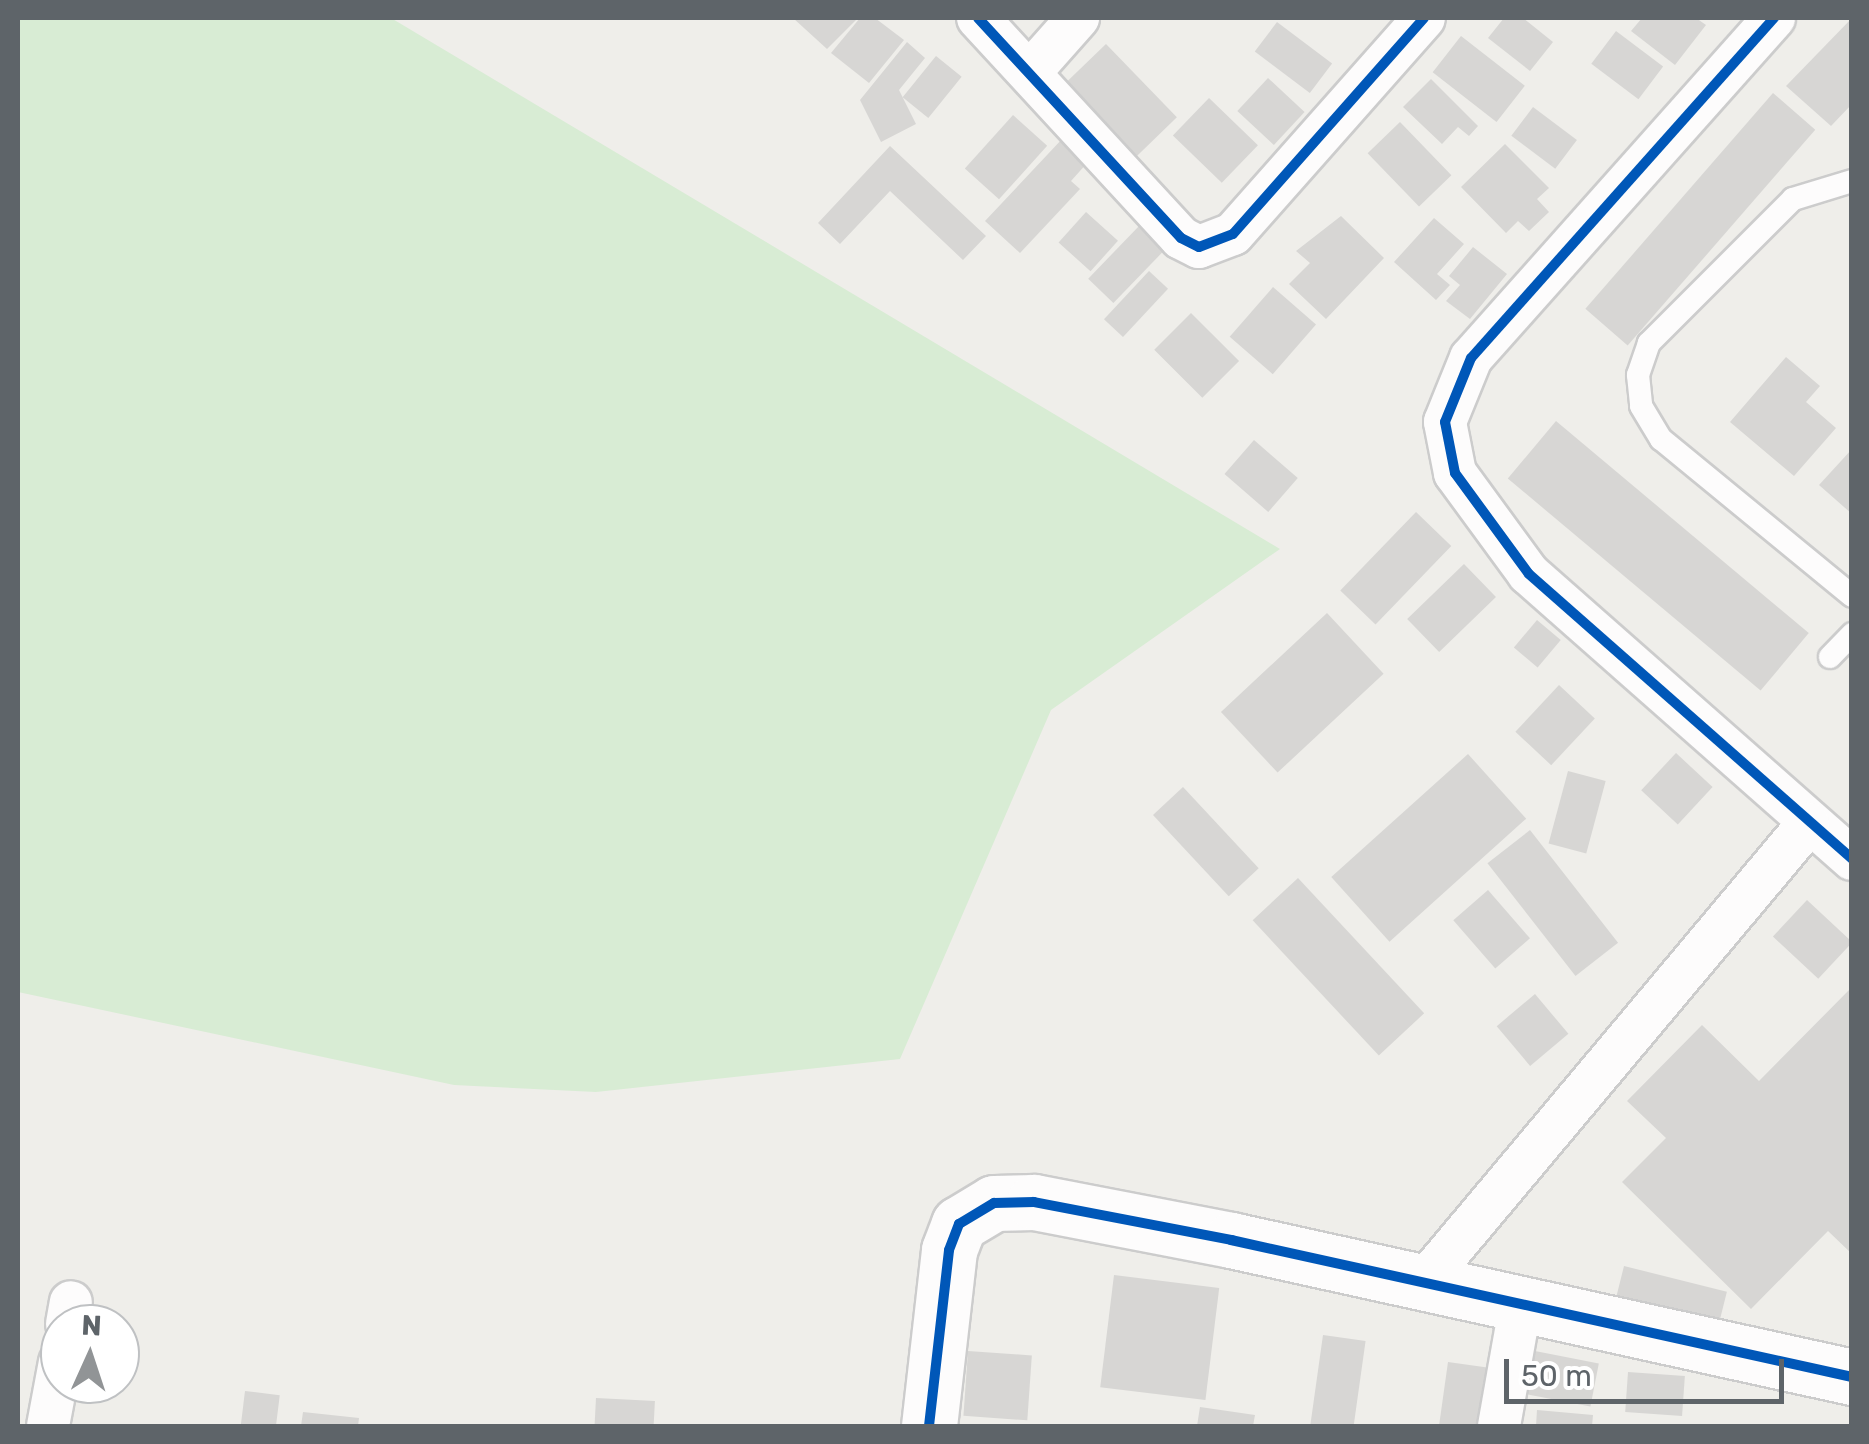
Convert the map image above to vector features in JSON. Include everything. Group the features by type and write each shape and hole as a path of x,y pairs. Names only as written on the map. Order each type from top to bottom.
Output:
{"street":[{"path":"978,18 1031,70 1181,238 1216,245 1424,18"},
{"path":"1031,70 1078,18"},
{"path":"1774,18 1471,358 1445,422 1454,473 1482,523 1528,574 1852,859"},
{"path":"1424,1282 1808,824"},
{"path":"930,1426 948,1250 958,1224 994,1202 1034,1202 1521,1302 1852,1377"},
{"path":"1498,1426 1521,1302"}],"lane":[{"path":"1852,180 1792,199 1649,343 1638,375 1641,406 1661,439 1852,596"},
{"path":"1830,658 1852,634"}],"green space":[{"path":"18,18 391,18 1280,549 1051,710 900,1059 596,1092 454,1085 18,992"}],"building":[{"path":"793,18 858,18 827,49"},
{"path":"860,18 875,18 904,40 869,83 831,53"},
{"path":"1504,18 1523,18 1553,42 1530,71 1488,38"},
{"path":"1642,18 1696,18 1706,25 1675,65 1631,31"},
{"path":"1852,18 1852,104 1831,126 1786,86"},
{"path":"1277,22 1332,64 1310,93 1255,52"},
{"path":"1616,31 1663,67 1638,99 1591,64"},
{"path":"1461,36 1525,86 1497,122 1433,72"},
{"path":"907,42 925,58 899,90 916,124 881,142 860,100"},
{"path":"1106,44 1177,117 1132,160 1061,87"},
{"path":"936,56 962,77 928,118 903,97"},
{"path":"1268,78 1305,112 1274,145 1237,111"},
{"path":"1431,79 1478,126 1469,136 1458,127 1442,144 1403,107"},
{"path":"1773,93 1815,130 1628,346 1585,309"},
{"path":"1209,98 1258,145 1222,183 1173,135"},
{"path":"1533,107 1577,140 1555,169 1511,136"},
{"path":"1013,115 1047,146 999,199 965,169"},
{"path":"1400,122 1451,175 1419,206 1368,153"},
{"path":"1063,138 1088,162 1071,181 1080,189 1020,253 985,221"},
{"path":"1505,144 1549,188 1537,199 1549,212 1529,231 1518,221 1506,233 1461,187"},
{"path":"890,146 986,236 963,260 890,191 840,244 818,223"},
{"path":"1086,212 1118,241 1091,271 1059,242"},
{"path":"1341,216 1384,258 1326,319 1289,284 1310,263 1296,251"},
{"path":"1434,218 1464,244 1437,274 1450,285 1436,300 1394,262"},
{"path":"1141,224 1166,248 1113,303 1088,279"},
{"path":"1473,247 1507,274 1470,319 1446,301 1460,285 1449,276"},
{"path":"1149,271 1168,289 1123,337 1104,319"},
{"path":"1273,287 1316,324 1273,374 1230,337"},
{"path":"1191,313 1239,361 1202,398 1154,350"},
{"path":"1786,357 1820,386 1806,402 1836,428 1794,476 1730,422"},
{"path":"1556,421 1809,633 1761,691 1508,478"},
{"path":"1254,440 1298,478 1268,512 1224,474"},
{"path":"1852,449 1852,514 1819,485"},
{"path":"1416,512 1451,546 1376,624 1340,590"},
{"path":"1464,564 1496,597 1439,652 1407,619"},
{"path":"1327,613 1384,674 1278,773 1221,712"},
{"path":"1537,620 1561,640 1538,668 1514,648"},
{"path":"1559,685 1595,718 1551,765 1515,732"},
{"path":"1676,753 1713,787 1678,824 1641,790"},
{"path":"1468,754 1526,819 1389,942 1331,877"},
{"path":"1568,771 1606,781 1586,854 1549,843"},
{"path":"1183,787 1259,868 1229,896 1153,815"},
{"path":"1530,830 1618,943 1575,976 1487,863"},
{"path":"1298,878 1424,1013 1379,1056 1253,920"},
{"path":"1488,890 1530,938 1495,968 1453,920"},
{"path":"1807,900 1852,942 1818,979 1773,937"},
{"path":"1852,987 1852,1254 1828,1231 1751,1309 1622,1182 1666,1138 1627,1101 1702,1025 1759,1081"},
{"path":"1535,994 1568,1034 1530,1066 1497,1026"},
{"path":"1624,1266 1727,1292 1717,1330 1614,1305"},
{"path":"1114,1275 1219,1288 1205,1400 1100,1387"},
{"path":"1323,1335 1366,1341 1354,1426 1310,1426"},
{"path":"968,1351 1032,1355 1027,1420 963,1416"},
{"path":"1535,1351 1599,1363 1590,1407 1527,1394"},
{"path":"1448,1362 1493,1368 1484,1426 1439,1426"},
{"path":"1628,1372 1685,1376 1682,1416 1625,1412"},
{"path":"245,1391 280,1395 276,1426 241,1426"},
{"path":"596,1398 655,1401 654,1426 595,1426"},
{"path":"1200,1407 1255,1415 1253,1426 1197,1426"},
{"path":"1537,1410 1593,1415 1592,1426 1536,1426"},
{"path":"303,1412 359,1418 358,1426 301,1426"}],"cycle path":[{"path":"978,18 1181,238 1199,247 1233,234 1424,18"},
{"path":"1774,18 1471,358 1445,422 1455,473 1529,574 1852,859"},
{"path":"929,1426 949,1250 959,1224 994,1203 1034,1202 1231,1240 1852,1377"}]}
